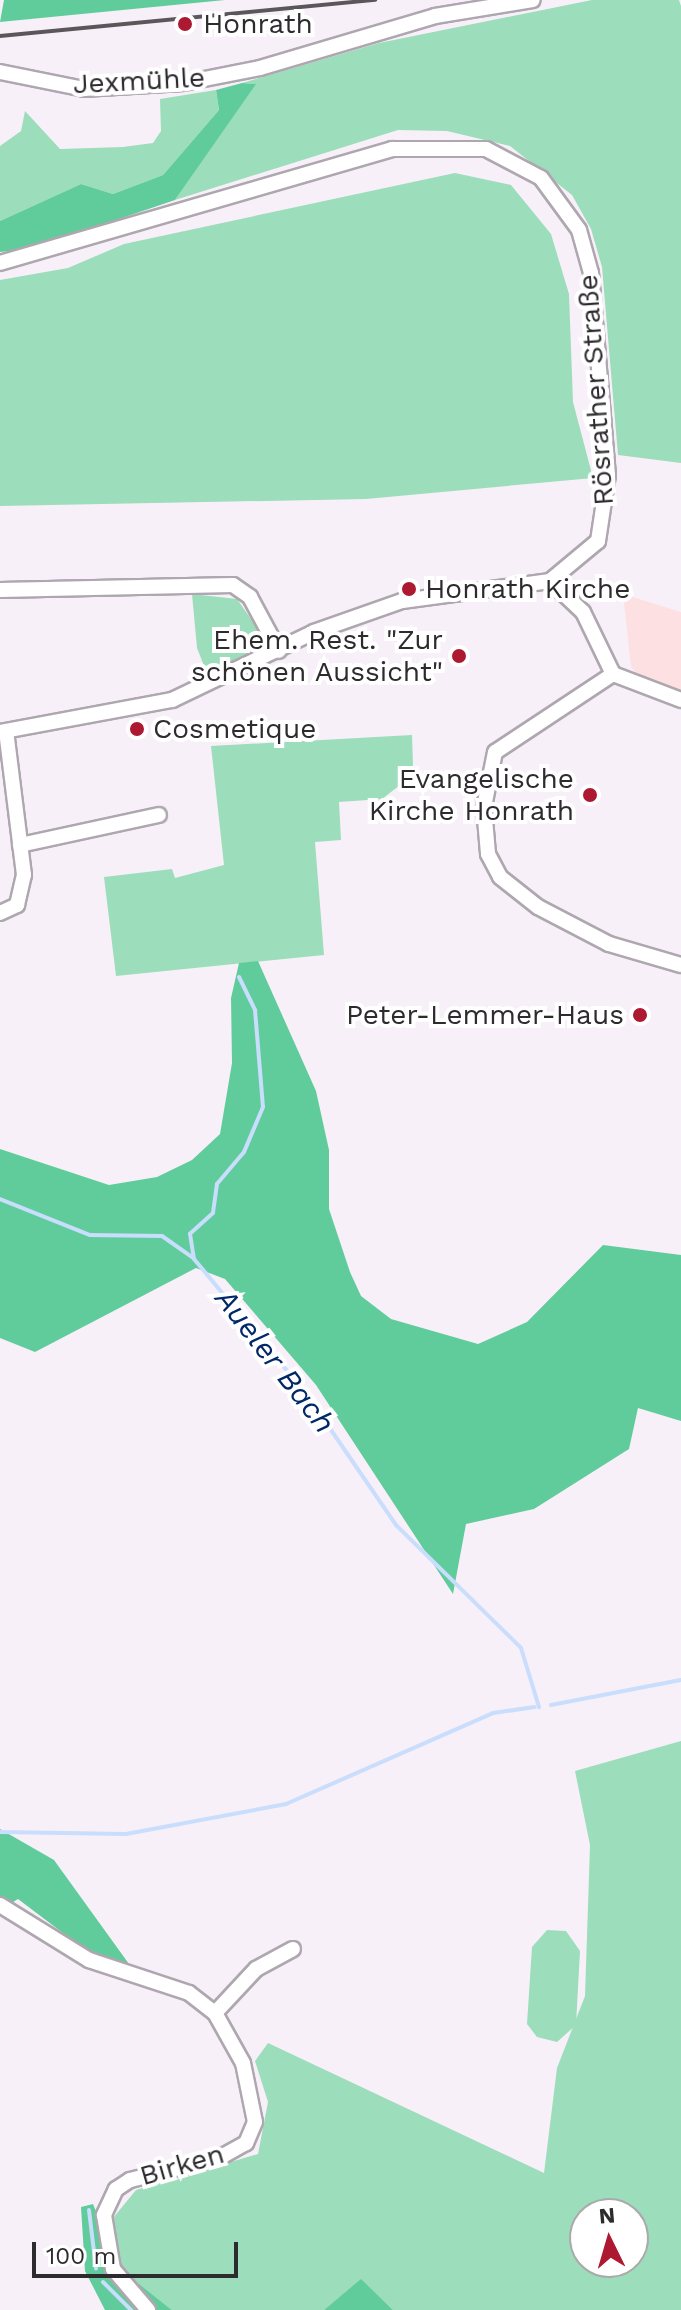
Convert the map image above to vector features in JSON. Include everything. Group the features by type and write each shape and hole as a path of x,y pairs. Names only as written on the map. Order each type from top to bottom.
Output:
{"street":[{"name":"Jexmühle","path":"0,72 84,89 140,87 278,63 394,26 533,0"},
{"name":"Rösrather Straße","path":"0,263 47,254 392,149 486,149 541,178 579,230 591,273 608,475 598,541 550,581"},
{"path":"0,913 20,896 20,845 3,732 172,700 279,651 402,601 550,581 583,612 613,674 681,700"},
{"path":"0,590 233,585 250,597 279,651"},
{"path":"613,674 495,752 484,807 488,854 500,877 538,907 609,944 681,965"},
{"path":"20,845 159,815"},
{"name":"Birken","path":"0,1905 89,1960 166,1982 215,2013 243,2063 252,2133 219,2158 130,2180 116,2189 104,2215 113,2269 148,2310"},
{"path":"215,2013 256,1969 293,1949"}],"shaded area":[{"path":"623,594 681,612 681,693 641,679 631,667"}],"green space":[{"path":"4,0 225,0 0,22"},
{"path":"592,0 679,0 681,6 681,463 618,455 602,267 591,229 572,195 510,146 447,131 398,130 175,200 255,84 242,83 379,43"},
{"path":"242,83 256,84 175,200 31,249 0,252 0,221 81,184 113,194 163,175 219,110 216,90"},
{"path":"216,90 219,110 163,175 113,194 81,184 0,221 0,146 21,131 25,111 60,149 123,147 153,143 161,131 160,99"},
{"path":"455,173 511,185 551,234 569,294 573,402 593,478 366,499 0,506 0,280 68,268 124,244"},
{"path":"192,594 237,599 258,629 250,653 208,676 197,648"},
{"path":"412,735 413,765 400,785 382,799 339,802 341,840 315,842 324,955 116,976 104,877 172,869 175,878 224,865 211,746"},
{"path":"258,961 316,1091 329,1150 329,1209 350,1272 361,1296 391,1319 478,1344 527,1322 603,1245 681,1255 681,1421 638,1408 629,1449 534,1509 466,1524 453,1594 316,1385 225,1279 196,1268 35,1352 0,1338 0,1149 109,1185 157,1177 192,1160 220,1134 232,1063 231,998 239,963"},
{"path":"681,1741 681,2310 393,2310 361,2280 324,2310 172,2310 119,2268 113,2218 136,2190 258,2154 268,2102 255,2061 268,2043 544,2173 557,2068 585,1996 590,1845 575,1771"},
{"path":"0,1829 54,1860 129,1964 96,1958 18,1899 0,1910"},
{"path":"547,1930 566,1931 580,1951 576,2025 557,2042 537,2037 527,2024 532,1947"},
{"path":"93,2204 119,2268 172,2310 105,2310 85,2271 81,2207"},
{"path":"361,2279 393,2310 324,2310"}],"waterway":[{"name":"Aueler Bach","path":"239,977 255,1010 263,1107 244,1152 217,1184 213,1213 190,1234 194,1259 305,1392 396,1525 521,1648 539,1707"},
{"path":"0,1199 90,1235 162,1236 193,1258"},
{"path":"551,1705 681,1680"},
{"name":"Aueler Bach","path":"0,1832 126,1834 286,1804 493,1713 535,1707"},
{"path":"89,2210 96,2269"},
{"path":"103,2282 131,2310"}],"railway":[{"path":"0,36 375,0"}],"place":[{"name":"Honrath","path":"185,24"},
{"name":"Honrath Kirche","path":"409,589"},
{"name":"Ehem. Rest. \"Zur schönen Aussicht\"","path":"459,656"},
{"name":"Cosmetique","path":"137,729"},
{"name":"Evangelische Kirche Honrath","path":"590,795"},
{"name":"Peter-Lemmer-Haus","path":"640,1015"}]}
